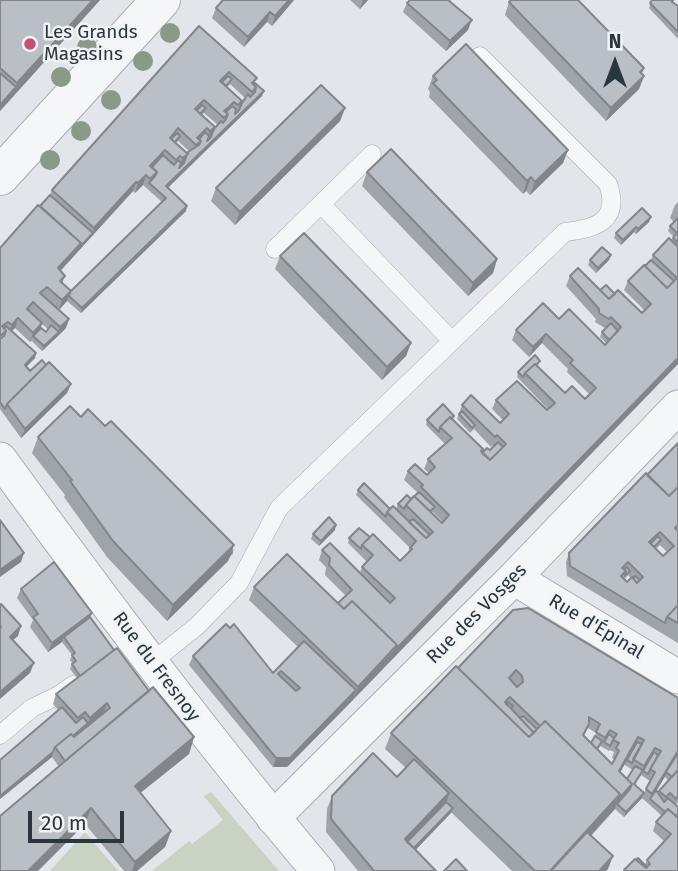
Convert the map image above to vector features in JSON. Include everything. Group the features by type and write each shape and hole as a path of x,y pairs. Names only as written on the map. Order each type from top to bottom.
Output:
{"street":[{"path":"0,176 160,0"},
{"name":"Rue des Vosges","path":"273,818 514,578 678,407"},
{"name":"Rue du Fresnoy","path":"0,459 136,650 318,871"},
{"name":"Rue d'Épinal","path":"514,578 678,677"}],"lane":[{"path":"136,650 197,626 239,583 279,508 565,232 597,226 606,218 612,196 608,184 480,57"},
{"path":"275,249 372,153"},
{"path":"321,204 452,341"},
{"path":"0,735 32,708 59,695 79,681"}],"green space":[{"path":"211,792 279,871 152,871 189,841 192,844 223,820 204,796"},
{"path":"85,832 118,871 50,871"}],"building":[{"name":"Les Grands Magasins","path":"0,0 93,0 17,83 0,68"},
{"path":"223,0 289,0 275,16 270,12 248,37 216,8"},
{"path":"410,0 448,0 472,20 450,41 407,3"},
{"path":"578,0 644,68 640,72 644,76 611,108 509,2"},
{"path":"652,0 673,0 678,6 678,32 650,3"},
{"path":"199,26 257,78 252,83 256,87 252,92 229,72 220,81 242,101 238,105 234,102 224,111 228,114 224,118 204,100 195,109 215,127 210,131 207,128 197,138 201,141 196,145 178,128 170,138 188,154 176,160 165,150 150,166 157,172 150,179 146,175 136,182 94,228 52,190"},
{"path":"466,44 568,150 535,182 531,177 527,181 433,83 437,80 433,76"},
{"path":"0,73 16,87 0,105"},
{"path":"228,76 232,79 226,86 222,82"},
{"path":"255,83 264,91 166,186 187,206 82,308 69,296 71,291 166,198 149,183 157,172 152,167 163,155 174,165 178,160 181,163 179,168 188,152 199,145 199,139 205,132 209,136 207,141 214,129 226,119 226,112 232,106 236,109 235,114 239,110 248,94 250,97 255,92"},
{"path":"321,85 345,108 240,212 216,188"},
{"path":"202,105 206,108 200,114 197,110"},
{"path":"177,133 180,136 175,142 171,139"},
{"path":"391,149 497,259 473,283 367,172"},
{"path":"50,195 93,233 79,248 81,243 40,206"},
{"path":"38,205 81,243 58,268 65,276 60,281 71,291 62,300 47,287 40,293 69,319 60,327 33,302 27,309 42,323 35,331 33,333 18,318 12,325 8,322 2,326 6,331 0,336 0,248"},
{"path":"642,208 651,217 623,240 616,233"},
{"path":"678,218 678,232 677,233 670,226"},
{"path":"304,233 411,343 387,367 280,256"},
{"path":"669,238 678,247 678,358 396,649 397,645 352,601 344,609 338,603 352,590 329,565 330,558 322,550 330,543 390,603 395,598 362,567 373,555 362,545 373,534 400,561 412,549 410,548 416,541 387,512 393,506 426,538 433,532 406,505 414,496 442,523 449,515 408,471 415,464 427,475 435,467 428,459 452,438 440,427 450,417 483,449 481,451 490,460 506,444 462,405 471,395 500,423 509,414 496,400 517,381 547,410 555,403 525,373 535,364 565,393 572,386 585,399 596,388 570,363 573,360 546,334 533,347 516,330 543,303 559,319 569,309 605,345 621,327 611,317 609,319 599,313 599,309 570,276 578,268 609,299 618,290 642,313 651,304 628,281 644,265 667,288 677,278 653,255"},
{"path":"602,247 611,255 598,268 590,260"},
{"path":"651,260 674,281 667,288 645,266"},
{"path":"606,285 615,294 609,299 600,290"},
{"path":"611,323 618,331 609,340 602,332"},
{"path":"51,325 59,332 44,346 33,336 41,328 46,332"},
{"path":"6,326 36,353 25,365 30,371 42,360 46,365 5,409 0,402 0,339 4,336"},
{"path":"535,355 540,361 523,377 518,372"},
{"path":"49,362 71,384 25,429 7,404"},
{"path":"443,404 454,416 440,427 439,432 427,420"},
{"path":"70,406 81,417 88,409 105,426 111,421 234,545 173,605 113,541 70,481 72,480 38,437"},
{"path":"462,411 475,425 472,428 459,414"},
{"path":"498,442 503,447 490,460 482,453"},
{"path":"678,443 678,487 669,496 647,475"},
{"path":"646,473 669,496 678,487 678,525 675,528 678,531 678,605 665,623 570,566 569,553","holes":["660,532 674,546 663,556 649,542","628,562 643,577 637,583 632,577 627,582 621,576 626,571 622,568"]},
{"path":"364,483 390,509 386,517 358,490"},
{"path":"419,492 435,507 430,511 414,496"},
{"path":"407,495 411,499 404,509 398,504"},
{"path":"329,517 336,525 321,541 313,534"},
{"path":"413,519 430,535 426,538 409,522"},
{"path":"0,520 24,553 0,570"},
{"path":"359,528 370,537 361,549 349,538"},
{"path":"658,536 661,540 654,547 651,543"},
{"path":"287,554 344,609 352,601 397,645 358,687 254,587"},
{"path":"54,562 92,613 52,643 33,617 38,614 21,589"},
{"path":"0,605 21,626 10,637 34,663 0,692"},
{"path":"678,605 678,623 667,617"},
{"path":"528,608 678,698 678,751 652,794 646,789 655,772 650,769 661,751 655,748 644,766 633,759 644,740 638,737 619,771 632,784 617,801 620,794 545,721 540,726 510,697 505,702 534,733 529,737 458,668 513,610","holes":["516,670 522,676 523,682 517,687 509,678","589,717 600,724 596,732 605,738 610,730 617,734 613,740 619,743 616,748 619,751 612,764 583,735 589,724"]},
{"path":"90,617 114,650 80,676 72,664 76,661 72,655 75,653 64,637"},
{"path":"226,624 230,628 234,624 273,673 304,641 356,690 290,758 276,758 193,656","holes":["281,671 300,688 296,691 278,674"]},
{"path":"117,648 149,691 65,761 55,747 71,734 74,737 110,708 107,703 90,718 85,712 78,718 56,694"},
{"path":"456,666 529,737 545,721 620,794 550,871 535,871 391,733"},
{"path":"153,687 194,737 135,786 171,831 135,862 91,808 28,871 0,871 0,816"},
{"path":"62,707 76,723 83,717 88,723 55,747 53,752 0,796 0,760"},
{"path":"523,716 537,729 534,733 520,718"},
{"path":"609,734 614,738 610,746 604,742"},
{"path":"595,736 602,741 597,749 591,743"},
{"path":"637,742 642,744 632,763 627,760"},
{"path":"654,752 658,755 648,774 643,771"},
{"path":"373,753 397,777 414,759 449,793 405,839 436,871 374,871 331,819 332,796"},
{"path":"678,753 678,770 672,777 666,772"},
{"path":"635,766 643,770 634,784 644,793 626,812 617,804 630,789 632,784 627,779"},
{"path":"678,770 678,796 676,799 670,793 666,797 659,791"},
{"path":"656,790 664,802 668,798 678,807 676,816 668,809 665,812 650,799"},
{"path":"446,802 453,808 414,848 407,842"},
{"path":"668,809 678,818 678,871 625,871 635,859 646,868 650,864 647,860 671,834 656,822"},
{"path":"587,832 613,856 599,871 551,871"},
{"path":"456,859 467,871 444,871"}],"place":[{"name":"Les Grands Magasins","path":"30,44"}]}
